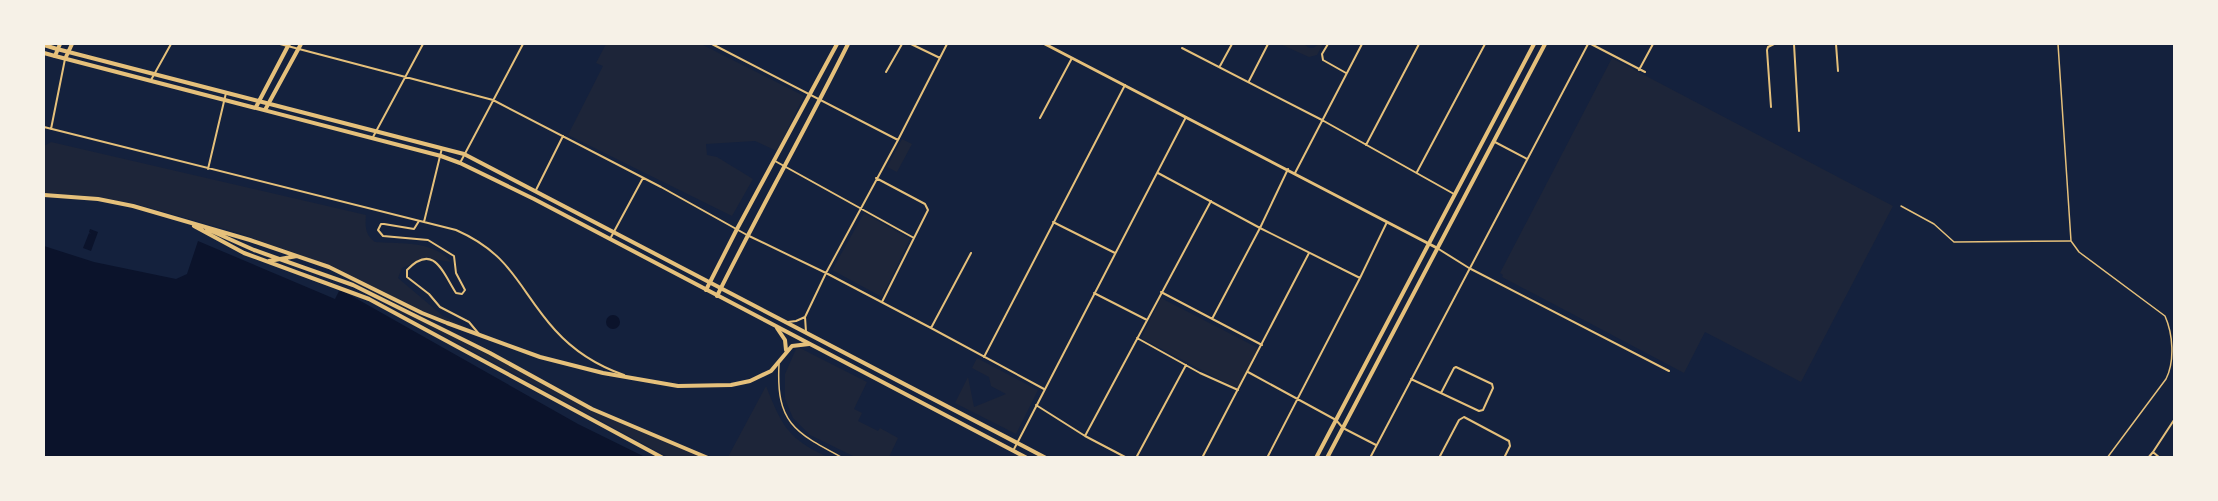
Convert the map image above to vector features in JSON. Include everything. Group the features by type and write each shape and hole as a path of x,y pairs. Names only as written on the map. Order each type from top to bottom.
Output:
{"main road":[{"path":"55,56 60,44"},
{"path":"65,59 72,44"},
{"path":"706,290 837,44"},
{"path":"717,296 848,44"},
{"path":"1316,458 1534,44"},
{"path":"1327,458 1545,44"},
{"path":"44,45 464,154 1046,458"},
{"path":"256,107 289,45"},
{"path":"265,110 300,45"},
{"path":"44,53 256,107 460,163 610,239 1027,458"},
{"path":"44,195 126,204 186,221 347,274 422,313 481,336 572,366 635,379 678,386 731,385 756,379 771,371 792,346 809,344"},
{"path":"186,221 244,253 369,299 663,458"},
{"path":"198,225 234,242 352,285 463,340 592,409 708,458"},
{"path":"268,262 298,256"},
{"path":"768,323 773,315"},
{"path":"777,328 785,340 785,354"},
{"path":"463,340 465,330"},
{"path":"822,351 826,344"},
{"path":"885,384 889,376"},
{"path":"949,418 954,410"}],"street":[{"path":"151,81 171,44"},
{"path":"280,44 300,45 493,100 1044,389"},
{"path":"372,139 423,44"},
{"path":"460,163 523,44"},
{"path":"713,44 898,140"},
{"path":"886,72 902,44"},
{"path":"911,44 940,58"},
{"path":"806,332 805,316 826,273 947,44"},
{"path":"1045,44 1296,173 1437,248 1469,268 1670,371"},
{"path":"1220,66 1232,44"},
{"path":"1248,81 1268,44"},
{"path":"1328,44 1322,54 1323,60 1346,73"},
{"path":"1296,173 1362,44"},
{"path":"1365,146 1419,44"},
{"path":"1417,172 1485,44"},
{"path":"1370,458 1589,44 1644,72"},
{"path":"1640,70 1653,45 1647,44"},
{"path":"1771,107 1767,50 1774,44"},
{"path":"1794,44 1799,130"},
{"path":"1836,44 1838,71"},
{"path":"1182,48 1322,120 1454,194"},
{"path":"1040,118 1072,58"},
{"path":"51,129 65,59"},
{"path":"984,357 1125,85"},
{"path":"208,169 227,91"},
{"path":"1014,451 1186,117"},
{"path":"44,127 456,230 490,250 513,272 565,341 594,361 635,379"},
{"path":"535,192 563,136"},
{"path":"1493,141 1527,159"},
{"path":"424,222 442,148"},
{"path":"775,161 914,238"},
{"path":"1212,319 1288,169"},
{"path":"1158,173 1360,278"},
{"path":"610,239 643,178"},
{"path":"876,178 925,204 928,210 882,303"},
{"path":"1085,436 1211,201"},
{"path":"419,221 414,229 384,224 378,226 378,230 383,236 432,242 454,256 457,277 465,290 462,294 456,293 434,260 425,259 413,264 407,270 406,277 426,291 447,312 469,322 481,336"},
{"path":"1267,458 1387,221"},
{"path":"1053,222 1115,254"},
{"path":"931,328 970,253"},
{"path":"1202,458 1309,253"},
{"path":"1161,292 1262,345"},
{"path":"1094,293 1147,320"},
{"path":"786,322 796,321 805,316"},
{"path":"1137,338 1238,390"},
{"path":"1136,458 1186,365"},
{"path":"1411,379 1441,393 1480,411 1493,388 1492,384 1456,367 1441,393"},
{"path":"1248,372 1336,420 1343,428 1376,446"},
{"path":"1036,405 1085,436 1127,458"},
{"path":"1439,458 1459,420 1468,417 1510,443 1504,458"},
{"path":"2148,458 2175,420"},
{"path":"2153,452 2160,458"}],"lane":[{"path":"2058,44 2071,241 2079,252 2165,316 2169,326 2171,368 2166,379 2107,458"},
{"path":"1901,206 1934,224 1953,242 2071,241"},
{"path":"779,363 778,396 790,422 808,439 843,458"}],"shaded area":[{"path":"606,44 701,44 804,96 777,151 755,141 706,144 707,155 717,157 753,179 732,216 568,135 603,66 596,63"},
{"path":"1280,44 1304,44 1313,48 1323,44 1317,55 1309,57"},
{"path":"1612,58 1893,206 1801,382 1705,332 1684,373 1502,277 1500,273"},
{"path":"902,139 912,144 897,172 887,167"},
{"path":"51,142 366,215 366,230 375,242 405,243 426,247 444,255 451,262 426,258 402,268 398,278 443,316 466,329 415,312 341,272 239,233 136,204 84,196 44,194 44,146"},
{"path":"864,213 910,239 882,297 832,270"},
{"path":"90,229 98,232 91,251 83,248 89,233 91,234"},
{"path":"198,241 335,299 339,291 343,291 578,424 645,457 44,457 44,246 94,262 176,279 187,274"},
{"path":"1161,298 1260,349 1239,390 1141,338"},
{"path":"395,307 595,412 703,457 668,457"},
{"path":"613,315 618,317 620,322 618,327 613,329 608,327 606,322 608,317"},
{"path":"800,348 867,382 854,409 862,413 858,421 878,431 880,428 898,438 889,457 855,457 810,435 793,418 785,399 785,374 796,349"},
{"path":"977,358 1038,390 1016,434 955,403 968,377 974,407 1006,394 991,386 989,377 972,368"},
{"path":"766,386 788,430 804,444 828,457 728,457"}]}
